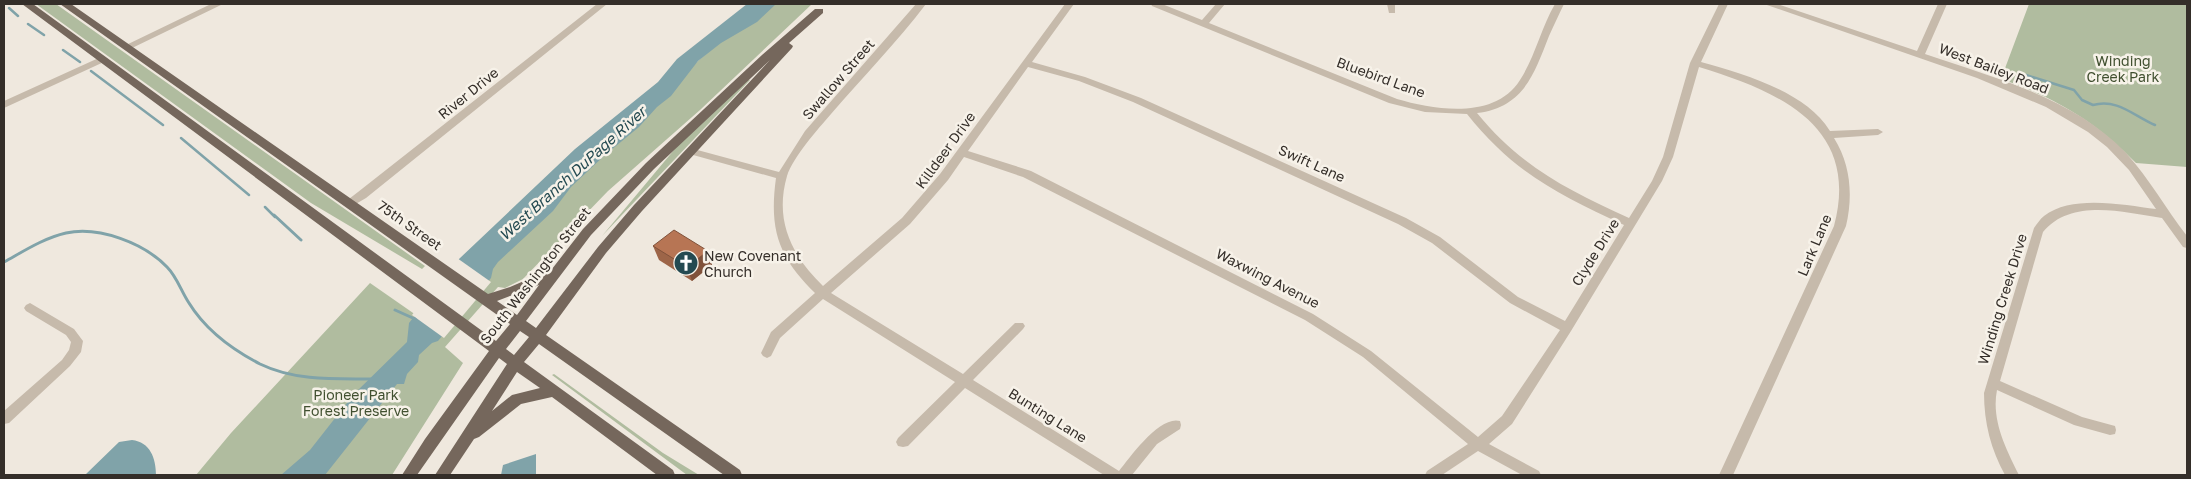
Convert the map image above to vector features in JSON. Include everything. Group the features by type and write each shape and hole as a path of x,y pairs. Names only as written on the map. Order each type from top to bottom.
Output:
{"main road":[{"path":"27,4 668,475"},
{"name":"75th Street","path":"65,4 488,299 735,475"},
{"name":"South Washington Street","path":"442,475 516,362 539,335 602,250 638,208 776,60 822,7"},
{"name":"South Washington Street","path":"409,475 498,349 587,232 625,191 766,57 822,7"},
{"path":"488,299 514,291 557,272"},
{"path":"464,442 517,399 554,391"}],"street":[{"path":"127,47 218,4"},
{"name":"River Drive","path":"350,202 362,195 602,4"},
{"name":"Swallow Street","path":"782,176 809,133 921,4"},
{"name":"Killdeer Drive","path":"822,293 906,221 931,194 1070,4"},
{"name":"Bluebird Lane","path":"1155,4 1399,103 1432,111 1470,111 1500,102 1522,86 1549,24 1560,4"},
{"path":"1204,23 1221,4"},
{"name":"Clyde Drive","path":"1432,475 1489,437 1507,420 1632,224 1657,181 1668,157 1702,45 1723,4"},
{"name":"West Bailey Road","path":"1769,4 2014,88 2048,103 2080,122 2120,154 2137,173 2164,214 2187,244"},
{"path":"1920,55 1943,4"},
{"path":"4,105 103,58"},
{"name":"Swift Lane","path":"1025,63 1082,79 1137,100 1402,221 1436,240 1514,300 1567,328"},
{"name":"Lark Lane","path":"1696,63 1758,83 1780,94 1806,111 1828,136 1840,159 1845,191 1841,221 1726,475"},
{"path":"1470,111 1497,144 1525,169 1557,189 1632,224"},
{"path":"1828,136 1878,132"},
{"path":"690,151 782,176"},
{"name":"Waxwing Avenue","path":"961,152 1027,174 1309,317 1367,354 1464,435 1534,475"},
{"name":"Bunting Lane","path":"782,176 778,198 778,216 783,242 798,267 822,293 1115,475"},
{"name":"Winding Creek Drive","path":"2012,475 1999,449 1992,426 1990,397 2038,231 2045,220 2063,211 2076,208 2105,208 2164,214"},
{"path":"767,353 775,335 822,293"},
{"path":"4,419 66,363 75,352 77,341 70,332 30,308"},
{"path":"903,442 1020,326"},
{"path":"1993,383 2079,421 2110,430"},
{"path":"1124,475 1158,434 1175,425"}],"green space":[{"path":"36,4 56,4 425,266 422,269 311,203"},
{"name":"Pioneer Park Forest Preserve","path":"763,4 812,4 700,110 608,191 523,279 505,288 498,287 445,347 463,363 392,475 196,475 231,433 370,283 416,315 513,223"},
{"name":"Winding Creek Park","path":"2029,4 2187,4 2187,167 2136,163 2121,148 2074,112 2040,94 2001,79"},
{"path":"747,79 750,80 602,236 679,144"},
{"path":"554,374 663,453 699,475 687,475 552,375"}],"water":[{"name":"West Branch DuPage River","path":"747,4 776,4 757,22 721,43 698,61 671,96 571,187 553,211 498,262 493,269 491,278 438,341 432,343 419,355 418,362 407,374 404,384 397,384 325,475 281,475 310,450 354,394 407,342 409,323 459,259 575,149 658,82 677,59"},
{"path":"132,440 148,447 155,463 156,475 85,475 119,442"},
{"path":"536,454 536,475 501,475 503,465"}],"pier":[{"path":"457,258 491,282 444,338 412,315"}],"building":[{"path":"674,230 708,251 687,267 653,246"}],"waterway":[{"path":"9,8 18,16"},
{"path":"28,24 44,35"},
{"path":"63,50 80,62"},
{"path":"91,71 163,125"},
{"path":"2026,75 2074,90 2082,100 2093,105 2102,103 2118,106 2155,125"},
{"path":"181,138 249,195"},
{"path":"265,207 275,217"},
{"path":"274,215 301,240"},
{"path":"4,262 42,241 66,233 92,232 120,238 157,258 174,275 189,303 203,322 220,338 260,364 287,374 315,378 372,379"},
{"path":"395,310 415,319"}],"place":[{"name":"New Covenant Church","path":"686,263"}]}
